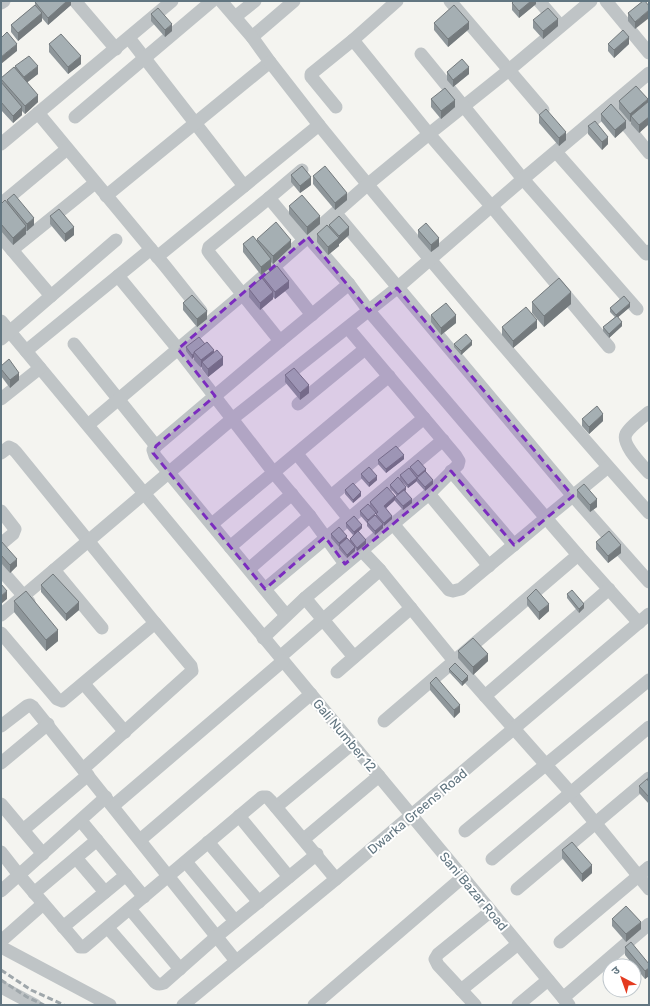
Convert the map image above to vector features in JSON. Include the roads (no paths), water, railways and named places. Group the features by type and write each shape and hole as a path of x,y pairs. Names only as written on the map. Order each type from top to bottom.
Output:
{"street":[{"path":"75,1 116,49"},
{"path":"2,141 116,49 172,1"},
{"path":"75,117 212,1"},
{"path":"221,1 252,37 319,125 430,260 649,513"},
{"path":"235,17 255,1"},
{"path":"252,37 294,1"},
{"path":"336,107 313,79 311,74 353,40 397,1"},
{"path":"450,1 542,110"},
{"path":"539,1 560,26"},
{"path":"88,425 242,295 368,185 591,1"},
{"path":"606,1 649,53"},
{"path":"129,38 196,122 244,186"},
{"path":"353,40 429,134 492,206 609,347"},
{"path":"421,54 524,179 637,309"},
{"path":"106,196 270,62"},
{"path":"1,615 232,419 397,288 649,73"},
{"path":"611,106 649,153"},
{"path":"38,113 210,322"},
{"path":"26,351 118,276 154,253 244,186 319,125"},
{"path":"1,204 67,149"},
{"path":"556,152 648,254"},
{"path":"280,341 208,251 209,247 302,170"},
{"path":"12,250 95,182"},
{"path":"269,198 349,284 369,311 546,518 609,589 644,618"},
{"path":"336,213 397,288 573,496 649,582"},
{"path":"1,237 51,296"},
{"path":"6,335 116,240"},
{"path":"274,267 312,315"},
{"path":"118,276 178,349 274,473 310,516 345,564"},
{"path":"286,615 153,453 153,450 349,284"},
{"name":"Gali Number 12","path":"1,321 6,335 26,351 379,776"},
{"path":"263,638 305,598 429,494 458,465 458,461 444,440 348,328"},
{"path":"74,344 156,446"},
{"path":"298,404 365,349"},
{"path":"1,399 40,368"},
{"path":"212,524 389,376"},
{"path":"649,412 626,432 624,439 627,446 649,473"},
{"path":"330,496 424,418"},
{"path":"265,589 325,537 349,519 444,440"},
{"path":"1,453 9,447 13,448 191,666 192,671 125,732 86,772 23,830"},
{"path":"297,454 349,519"},
{"path":"393,524 449,590 453,591 461,589 608,467"},
{"path":"451,471 514,546"},
{"path":"230,547 292,494"},
{"path":"429,494 489,566"},
{"path":"1,511 15,529 13,534 1,544"},
{"path":"249,569 310,516"},
{"path":"362,551 380,570 485,696 571,793 649,889"},
{"path":"384,721 578,554"},
{"path":"1,570 37,612"},
{"path":"54,570 102,628"},
{"path":"1,891 81,821 109,802 282,659 323,620 380,570"},
{"path":"485,696 609,589"},
{"path":"305,598 354,657"},
{"path":"337,672 411,608"},
{"name":"Dwarka Greens Road","path":"183,1005 514,729 644,618"},
{"path":"1,633 59,700 62,701 84,684 155,622"},
{"path":"465,831 649,680"},
{"path":"84,684 125,732"},
{"path":"140,840 311,694"},
{"path":"1,726 23,708 30,705 48,724 236,961"},
{"path":"1,763 48,724"},
{"path":"492,859 649,728"},
{"path":"276,807 352,744"},
{"path":"304,839 379,776"},
{"name":"Sani Bazar Road","path":"379,776 566,1001"},
{"path":"517,889 649,778"},
{"path":"1,852 34,894 80,947 84,947 108,928 262,797 267,797 336,878"},
{"path":"1,804 43,854"},
{"path":"239,816 289,877"},
{"path":"81,821 144,897"},
{"path":"34,894 97,840"},
{"path":"208,842 259,902"},
{"path":"108,928 156,983 164,983 216,937 316,854"},
{"path":"76,858 105,892"},
{"path":"186,862 235,921"},
{"path":"560,942 649,867"},
{"path":"63,927 126,875"},
{"path":"314,1005 463,877"},
{"path":"1,941 43,904"},
{"path":"130,909 180,969"},
{"path":"475,1005 434,959 438,954 491,911"},
{"path":"566,1001 649,924"},
{"path":"461,990 518,944"},
{"path":"1,947 110,1005"},
{"path":"518,1005 548,980"},
{"path":"1,987 35,1005"}],"railway":[{"path":"1,970 31,990 64,1005"},
{"path":"1,980 27,997 44,1005"}]}
